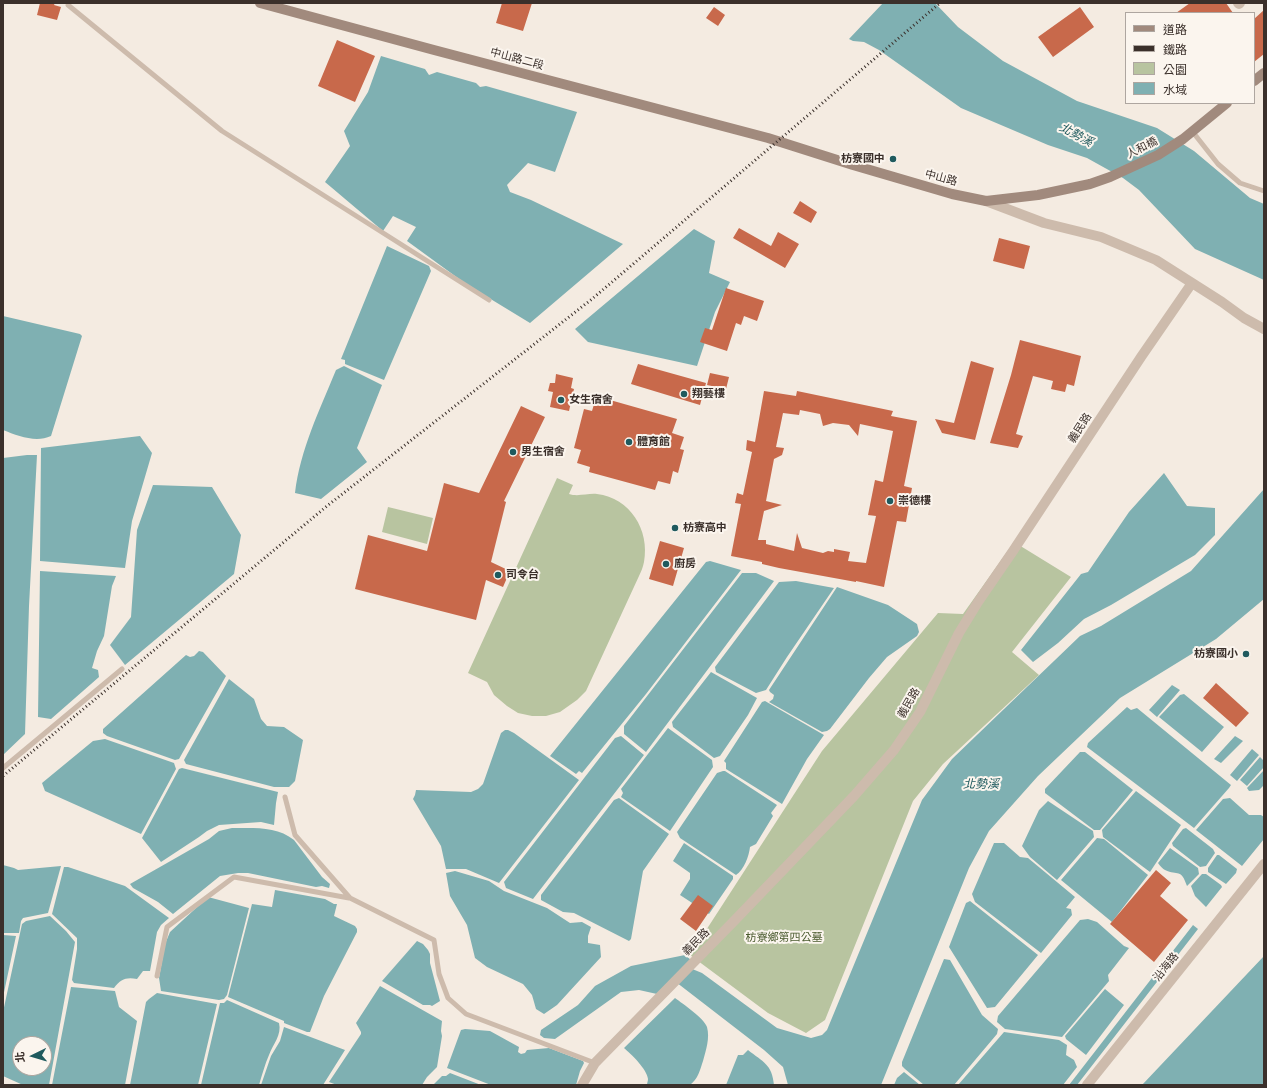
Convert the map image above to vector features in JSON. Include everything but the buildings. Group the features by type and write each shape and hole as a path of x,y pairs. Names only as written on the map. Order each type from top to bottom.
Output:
{"street":[{"name":"中山路二段","path":"260,3 768,138"},
{"path":"1255,80 1264,73"},
{"path":"1192,131 1225,104"},
{"name":"人和橋","path":"1110,177 1158,155 1192,131"},
{"name":"中山路","path":"768,138 853,166 952,194 986,201 1038,195 1090,184 1110,177"},
{"path":"986,201 1044,223 1101,237 1156,260 1222,302 1244,318 1264,329"},
{"name":"義民路","path":"582,1085 595,1063 736,920 849,801 894,750 920,712 959,633 978,602 1192,283"},
{"name":"沿海路","path":"1087,1085 1264,864"}],"lane":[{"path":"69,3 68,5 222,131 489,300"},
{"path":"1192,131 1218,164 1240,183 1264,190"},
{"path":"3,768 122,669"},
{"path":"285,797 295,835 350,898"},
{"path":"157,976 167,927 234,877 350,898 434,940 439,974 448,998 466,1014 595,1063"}],"green space":[{"path":"557,478 573,485 569,494 597,494 609,497 628,509 640,527 644,538 644,562 586,691 577,700 560,712 546,716 532,716 518,713 507,706 494,695 487,682 468,673"},
{"path":"388,507 433,518 427,544 382,532"},
{"name":"枋寮鄉第四公墓","path":"1014,542 1071,577 1012,652 1039,675 943,764 913,801 825,1020 806,1033 768,1013 690,955 822,751 938,613 963,614"}],"water":[{"name":"北勢溪","path":"883,3 935,3 958,27 1003,61 1077,101 1157,128 1194,151 1250,198 1264,204 1264,280 1195,249 1139,190 1123,178 1087,158 1048,145 961,108 879,50 864,42 849,39"},
{"path":"381,56 425,69 429,75 437,72 476,83 480,87 486,86 577,112 555,172 528,163 507,185 510,192 531,200 623,244 530,323 466,284 407,241 416,227 393,216 383,231 325,182 350,146 344,131 368,92"},
{"path":"694,229 715,241 709,273 730,282 715,312 697,366 588,342 575,329"},
{"path":"387,246 429,266 431,271 384,380 345,364 345,360 341,359"},
{"path":"3,316 80,334 82,336 51,436 33,439 3,430"},
{"path":"344,366 382,385 357,448 367,462 321,499 295,493 301,461 311,430 336,370"},
{"path":"140,436 152,453 132,521 125,568 40,561 41,448"},
{"path":"37,455 29,606 25,734 3,755 3,458"},
{"path":"1164,473 1187,506 1215,508 1215,535 1195,555 1111,605 1084,619 1058,643 1033,662 1021,650 1081,574 1088,572 1129,512"},
{"path":"153,485 212,487 241,535 234,574 125,665 110,645 131,617 137,530"},
{"name":"北勢溪","path":"1264,489 1264,599 1216,639 1120,698 1038,776 989,831 969,868 881,1085 788,1085 783,1067 764,1050 672,979 657,994 639,990 621,992 555,1039 544,1038 540,1035 541,1030 578,1005 595,986 631,966 685,955 691,960 685,966 702,973 777,1028 811,1038 822,1035 827,1030 922,800 952,759 1080,636 1101,626 1191,571"},
{"path":"710,561 741,570 646,694 582,773 579,771 576,774 550,756 706,562"},
{"path":"40,571 116,576 112,586 104,636 97,651 92,668 98,670 99,677 51,719 38,717"},
{"path":"742,573 756,573 774,581 646,752 624,734 624,726"},
{"path":"796,581 834,588 766,690 756,693 716,672 715,667 779,582"},
{"path":"837,587 888,605 917,624 919,632 917,636 887,657 830,729 822,732 769,702 773,699 774,695 769,690"},
{"path":"199,651 203,652 226,676 179,759 175,760 107,736 103,733 103,729 186,655 190,657 194,656"},
{"path":"711,672 757,698 748,715 720,756 714,758 673,727 672,722"},
{"path":"229,679 254,699 261,719 267,726 284,727 303,740 295,781 289,787 274,787 186,764 184,760"},
{"path":"1172,685 1180,690 1157,717 1149,710"},
{"path":"1184,694 1224,727 1202,752 1159,717 1180,695"},
{"path":"765,701 824,735 807,759 782,804 726,769 726,763 724,761 762,702"},
{"path":"1127,707 1131,710 1137,708 1231,785 1194,828 1087,747 1088,743"},
{"path":"668,728 712,760 713,767 670,831 621,797 623,793 621,789"},
{"path":"505,730 514,733 579,780 499,883 466,869 446,869 441,846 413,799 416,790 471,792 478,789 483,784 501,733"},
{"path":"621,736 644,755 533,899 506,888 504,882 615,738"},
{"path":"1235,736 1243,741 1221,763 1214,759"},
{"path":"105,739 174,763 176,769 141,834 45,791 42,783 93,741"},
{"path":"1252,749 1259,755 1237,781 1230,775"},
{"path":"1080,752 1085,752 1133,790 1100,830 1094,830 1045,793 1045,789"},
{"path":"1260,757 1264,761 1264,767 1247,786 1240,780"},
{"path":"182,768 278,792 274,825 261,822 219,825 207,831 161,862 142,838 179,769"},
{"path":"1264,770 1264,785 1259,790 1249,791 1247,788"},
{"path":"723,771 777,805 771,813 773,816 756,844 750,847 744,866 736,875 680,838 677,832 717,773"},
{"path":"1136,791 1181,825 1150,872 1103,837 1102,830"},
{"path":"619,798 669,834 643,871 631,939 629,941 574,913 563,912 541,900 541,895 614,800"},
{"path":"1230,798 1249,815 1261,815 1264,817 1264,839 1242,866 1196,830 1223,799"},
{"path":"1048,801 1093,831 1094,837 1057,880 1030,857 1022,846 1039,810"},
{"path":"232,828 273,830 287,835 294,840 322,877 330,884 329,888 322,886 316,887 248,873 220,876 173,914 158,902 133,888 130,884 209,839 219,831"},
{"path":"1186,828 1213,849 1215,853 1206,866 1200,867 1173,846 1172,843 1183,829"},
{"path":"1097,838 1104,839 1148,875 1112,922 1061,880"},
{"path":"684,843 733,876 733,879 709,914 680,895 690,879 690,873 673,861"},
{"path":"994,843 1004,843 1020,857 1028,858 1075,897 1066,908 1071,909 1072,915 1041,953 975,902 972,894"},
{"path":"1170,848 1198,868 1199,874 1187,886 1181,875 1165,870 1158,863"},
{"path":"1217,855 1237,869 1236,873 1226,884 1208,872 1208,868"},
{"path":"3,865 18,870 61,866 48,913 23,918 19,933 3,933"},
{"path":"64,867 125,886 169,918 161,925 157,932 150,971 143,971 137,979 124,979 114,988 74,983 72,980 77,949 77,938 52,914"},
{"path":"455,871 489,881 504,891 547,908 570,923 582,922 591,927 588,936 588,943 600,945 601,957 557,1005 544,1014 536,1009 532,995 523,984 487,967 475,958 467,925 450,896 446,873"},
{"path":"1202,874 1206,874 1222,887 1206,907 1195,896 1191,886"},
{"path":"275,890 325,899 337,904 334,916 355,926 357,929 357,932 324,996 310,1032 284,1023 284,1021 228,997 252,904 272,907"},
{"path":"208,897 249,908 227,995 224,999 219,1000 161,991 159,978 165,944 170,932"},
{"path":"970,901 1038,955 995,1007 987,1008 949,947 966,903"},
{"path":"50,916 75,942 52,1068 52,1036 12,1036 12,1076 51,1076 49,1085 23,1085 3,1076 3,1012 22,924 26,921"},
{"path":"1088,919 1097,922 1124,946 1129,948 1108,975 1109,981 1062,1037 1005,1029 997,1022 998,1016 1080,920"},
{"path":"1193,925 1198,929 1077,1085 1069,1085"},
{"path":"3,935 16,936 3,997"},
{"path":"417,941 423,944 430,954 430,963 440,1001 432,1006 423,1005 382,981"},
{"path":"1264,956 1264,1085 1142,1085"},
{"path":"944,959 950,960 982,1015 998,1029 997,1034 954,1085 924,1085 902,1066 902,1062"},
{"path":"380,986 442,1021 442,1036 437,1067 427,1077 422,1085 337,1085 329,1082 361,1034 356,1023"},
{"path":"71,987 115,991 119,1007 137,1021 125,1085 52,1085"},
{"path":"1105,989 1124,1005 1086,1055 1066,1039 1065,1036"},
{"path":"157,993 217,1004 198,1085 130,1085 146,1002"},
{"path":"675,998 698,1015 707,1027 708,1040 700,1071 693,1083 690,1085 647,1085 648,1079 645,1071 624,1048"},
{"path":"227,1000 279,1023 279,1032 259,1085 201,1085 220,1003 224,1003"},
{"path":"284,1027 345,1050 323,1085 261,1085 271,1056 280,1041"},
{"path":"461,1030 490,1031 519,1047 518,1052 521,1054 525,1053 527,1050 549,1048 583,1061 584,1063 576,1085 491,1085 447,1068"},
{"path":"1004,1032 1059,1040 1067,1045 1066,1055 1074,1060 1077,1067 1063,1085 958,1085"},
{"path":"748,1050 769,1068 774,1085 726,1085 738,1055 743,1055"},
{"path":"904,1072 920,1085 894,1085 897,1078"},
{"path":"450,1073 481,1085 433,1085 442,1076 446,1076"}],"railway":[{"path":"3,776 327,506 592,299 940,3"}],"place":[{"name":"枋寮國中","path":"893,159"},
{"name":"翔藝樓","path":"684,394"},
{"name":"女生宿舍","path":"561,400"},
{"name":"體育館","path":"629,442"},
{"name":"男生宿舍","path":"513,452"},
{"name":"崇德樓","path":"890,501"},
{"name":"枋寮高中","path":"675,528"},
{"name":"廚房","path":"666,564"},
{"name":"司令台","path":"498,575"},
{"name":"枋寮國小","path":"1246,654"}]}
